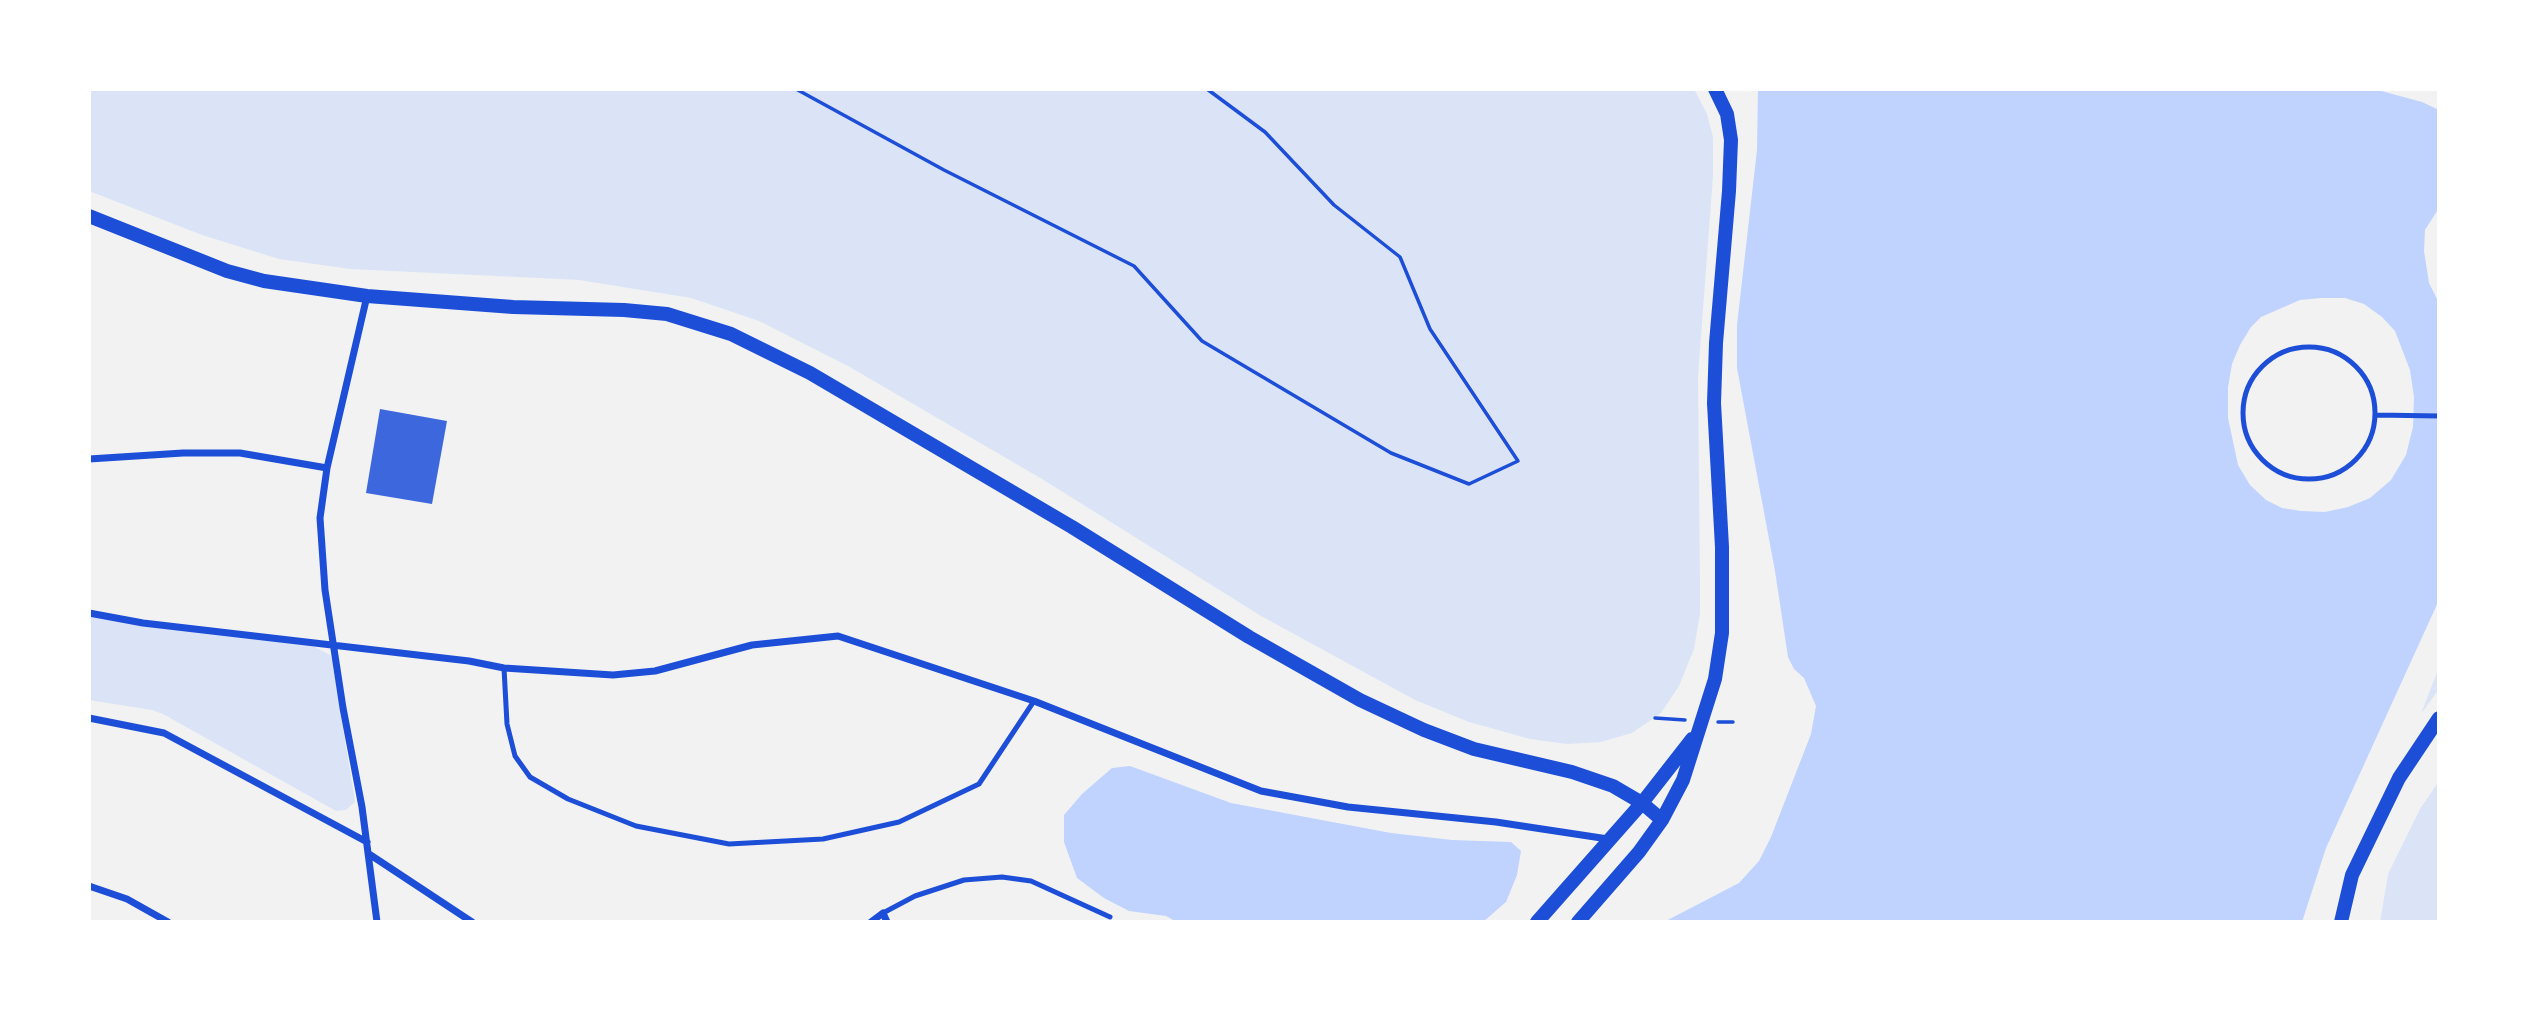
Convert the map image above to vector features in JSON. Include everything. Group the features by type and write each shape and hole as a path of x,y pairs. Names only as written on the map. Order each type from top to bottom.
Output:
{"main road":[{"path":"1578,922 1639,852 1662,820 1683,780 1715,679 1722,633 1714,403 1731,140 1727,114 1715,89"},
{"path":"89,216 227,271 264,281 367,296 513,307 667,314 731,334 810,373 1072,527 1249,637 1360,700 1424,730 1474,749 1572,772 1613,786 1642,803 1662,820"},
{"path":"2341,922 2352,875 2399,778 2439,718"},
{"path":"1538,922 1642,803 1697,732"}],"street":[{"path":"367,296 327,468 320,519 325,590 369,854 377,922"},
{"path":"89,459 183,453 240,453 327,468"},
{"path":"89,613 143,623 333,644 505,668 612,675 655,671 752,645 838,636 1034,701 1261,791 1348,807 1496,822 1608,839"},
{"path":"89,718 164,733 367,842"},
{"path":"369,854 472,922"},
{"path":"89,886 127,899 168,922"},
{"path":"871,922 883,914 887,922"}],"lane":[{"path":"2296,347 2318,347 2339,353 2357,366 2369,384 2376,415 2366,448 2352,464 2333,475 2312,480 2290,477 2270,467 2255,452 2246,432 2243,410 2248,388 2259,369 2276,355 2296,347"},
{"path":"2376,415 2439,416"},
{"path":"505,668 507,723 515,756 530,777 568,799 636,826 729,844 822,839 899,822 979,784 1034,701"},
{"path":"883,914 915,896 964,880 1002,877 1031,881 1110,917"}],"path":[{"path":"796,89 944,170 1134,266 1202,341 1391,453 1469,484 1518,461 1430,330 1400,257 1334,205 1265,132 1207,89"}],"shaded area":[{"path":"89,89 1694,89 1707,114 1713,137 1713,176 1698,376 1700,614 1694,649 1679,686 1661,713 1632,733 1601,742 1567,744 1530,739 1469,722 1415,700 1261,616 1042,479 848,366 759,321 691,298 579,280 350,269 279,259 202,235 89,191"},
{"path":"89,616 315,647 330,655 355,802 346,810 336,811 163,714 89,700"},
{"path":"2439,667 2439,689 2421,714"},
{"path":"2439,781 2439,922 2380,922 2388,874 2420,809"}],"water":[{"path":"1758,89 2374,89 2422,102 2439,110 2439,208 2425,230 2424,251 2429,283 2439,303 2439,600 2326,848 2302,922 1664,922 1739,883 1759,861 1811,734 1816,706 1804,678 1794,669 1788,657 1775,571 1737,368 1737,325 1757,150","holes":["2345,298 2364,304 2395,331 2410,370 2414,397 2413,427 2406,455 2391,480 2370,498 2325,512 2282,508 2266,500 2250,485 2238,465 2228,418 2228,387 2232,364 2251,327 2261,317 2300,300"]},
{"path":"1130,766 1231,803 1391,833 1452,840 1511,842 1521,851 1517,875 1506,902 1483,922 1177,922 1166,916 1129,911 1104,898 1077,878 1064,842 1064,815 1082,794 1112,768"}],"building":[{"path":"380,409 447,421 432,504 366,493"}]}
